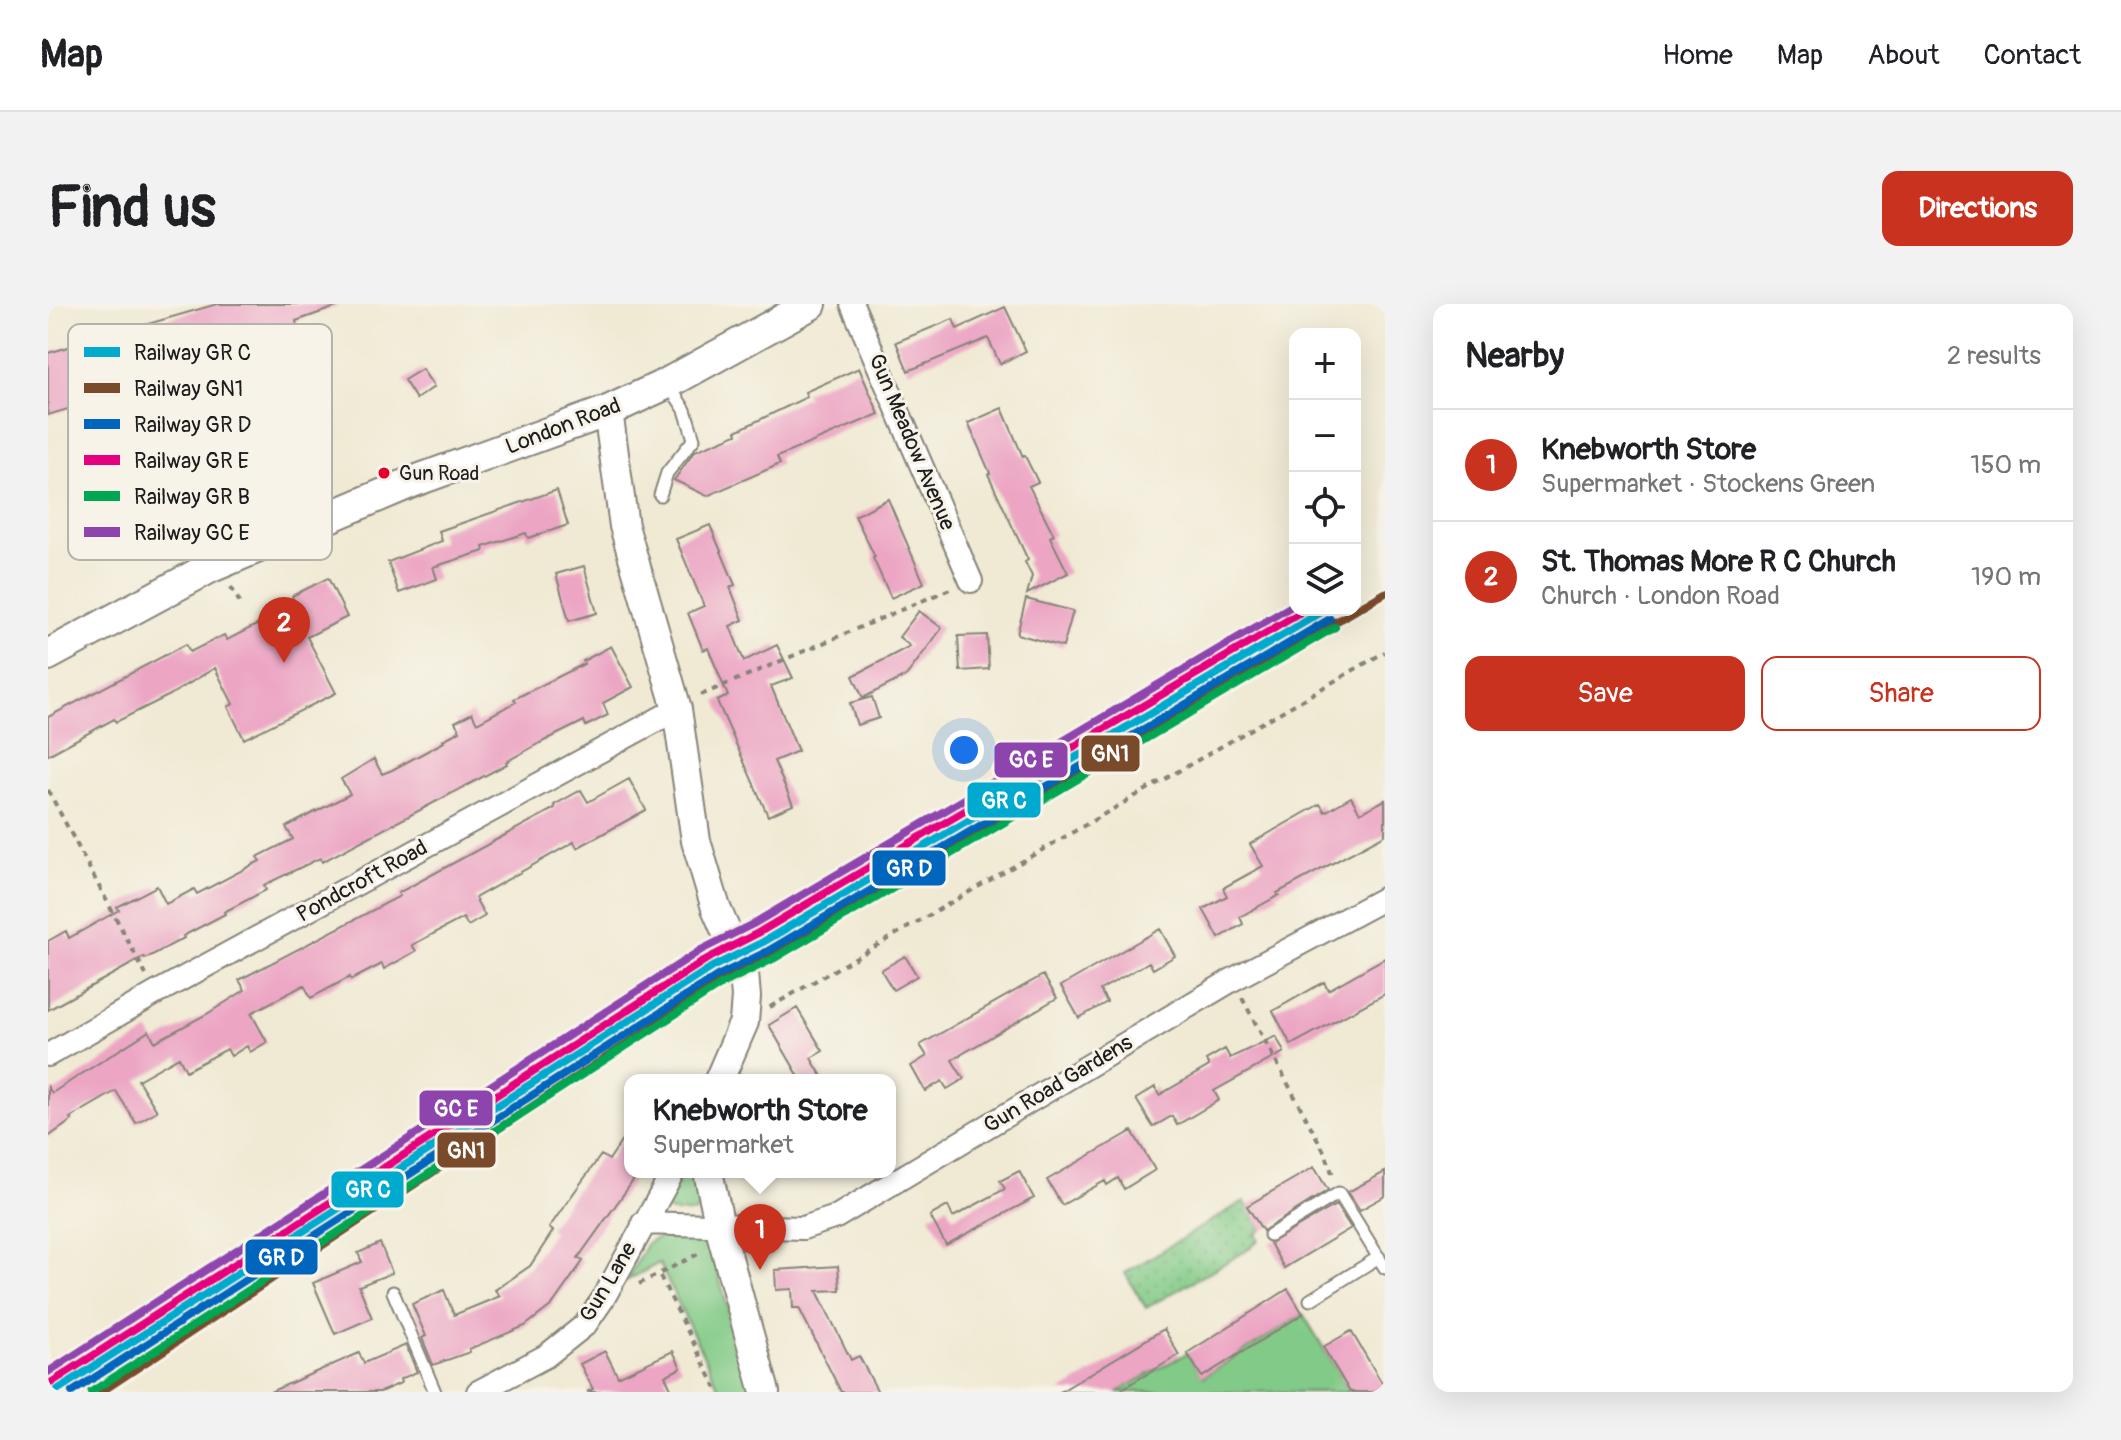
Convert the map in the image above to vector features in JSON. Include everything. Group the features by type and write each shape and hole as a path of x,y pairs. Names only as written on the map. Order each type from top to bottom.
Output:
{"main road":[{"name":"London Road","path":"332,516 412,482 608,411 668,383 811,304"},
{"name":"London Road","path":"48,655 228,560"}],"street":[{"name":"Gun Meadow Avenue","path":"852,304 971,581"},
{"path":"608,411 624,526 677,709 696,841 716,908 744,973 744,1022 722,1074"},
{"name":"Pondcroft Road","path":"48,1055 677,709"},
{"name":"Gun Road Gardens","path":"643,1223 722,1234 803,1228 836,1217 1232,980 1385,898"},
{"name":"Gun Lane","path":"478,1392 546,1356 585,1325 603,1299 669,1178"},
{"path":"709,1178 765,1392"}],"lane":[{"path":"660,495 667,473 694,439 685,410 668,383"},
{"path":"1270,1235 1339,1193 1382,1262 1310,1300"},
{"path":"393,1292 435,1392"}],"path":[{"path":"228,581 242,606"},
{"path":"677,709 692,699 971,581"},
{"path":"744,1022 1385,652"},
{"path":"48,790 156,993"},
{"path":"1232,980 1326,1155 1339,1193"},
{"path":"603,1299 659,1275 722,1234"},
{"path":"659,1275 718,1392"}],"green space":[{"path":"680,1178 699,1178 701,1207 694,1213 671,1212 666,1209"},
{"path":"1244,1201 1262,1229 1256,1234 1259,1240 1246,1251 1146,1308 1125,1273"},
{"path":"668,1233 694,1237 713,1256 752,1392 721,1392 659,1263 626,1281 647,1243"},
{"path":"1303,1314 1350,1392 1117,1392 1187,1353 1203,1377"}],"building":[{"path":"217,304 336,304 336,307 296,321 297,324 148,324"},
{"path":"1005,307 1026,351 1000,364 988,338 908,371 896,342 953,319 957,329"},
{"path":"68,347 68,409 48,415 48,353"},
{"path":"859,368 879,414 777,457 780,464 707,496 674,480 695,451 737,434 736,431 807,397 805,392"},
{"path":"422,369 434,387 416,399 404,380"},
{"path":"1002,408 1023,457 1038,482 1029,486 1054,535 1050,537 1068,573 1027,594 1032,576 1025,562 1028,560 968,423"},
{"path":"557,490 568,525 528,538 526,533 483,547 484,551 433,567 437,579 399,593 388,562 442,541 439,531"},
{"path":"888,499 924,583 891,598 855,516"},
{"path":"710,525 735,585 730,587 743,620 730,626 744,661 777,645 793,678 771,686 798,751 774,761 793,805 768,816 717,701 728,696 708,648 703,650 688,613 704,606 676,539"},
{"path":"584,566 597,613 569,621 556,574"},
{"path":"328,578 347,617 307,637 336,693 244,739 228,707 233,704 215,668 168,696 116,722 114,719 48,755 48,717 186,644 190,652 224,635 227,640 296,605 292,596"},
{"path":"1026,599 1073,611 1063,647 1017,634"},
{"path":"919,611 942,628 906,676 863,698 853,676 910,646 899,637"},
{"path":"987,635 989,669 960,671 958,636"},
{"path":"611,646 633,687 603,703 608,715 586,726 584,721 322,862 320,858 264,885 266,890 184,938 48,1010 48,941 66,931 69,938 157,886 166,904 194,889 197,894 260,861 257,857 293,839 286,827 350,794 341,779 374,759 382,774 392,770 460,731 455,722 472,713 477,723"},
{"path":"872,697 879,718 857,725 850,703"},
{"path":"629,779 646,810 577,848 574,842 475,898 485,916 468,926 463,918 412,945 416,951 384,969 382,964 311,998 304,985 251,1013 267,1042 250,1052 247,1046 231,1056 227,1049 186,1071 179,1057 138,1080 157,1111 136,1123 116,1091 70,1118 72,1120 48,1137 48,1087 52,1093 149,1031 155,1042 207,1014 245,990 239,980 400,896 398,893 555,808 554,805 581,790 588,802"},
{"path":"1351,797 1360,813 1385,800 1385,835 1277,893 1279,895 1240,917 1243,924 1219,938 1203,909 1227,896 1223,888 1263,866 1250,844 1320,804 1325,812"},
{"path":"1160,929 1175,956 1153,969 1149,962 1100,990 1107,1002 1079,1018 1061,986"},
{"path":"905,956 917,976 893,990 881,970"},
{"path":"1385,958 1385,994 1291,1045 1273,1011 1324,982 1328,990"},
{"path":"1043,975 1057,998 952,1060 964,1079 947,1089 942,1081 925,1091 911,1066 927,1056 920,1045"},
{"path":"797,1008 823,1051 811,1058 820,1074 798,1074 769,1025"},
{"path":"1276,1036 1284,1052 1214,1091 1219,1100 1177,1125 1172,1116 1153,1127 1136,1099 1155,1087 1159,1095 1209,1066 1206,1060 1225,1049 1230,1058"},
{"path":"1132,1131 1155,1170 1124,1189 1118,1178 1107,1185 1105,1181 1062,1205 1047,1180"},
{"path":"624,1137 624,1178 635,1178 578,1258 583,1261 552,1305 525,1326 469,1349 470,1352 433,1365 422,1338 426,1336 412,1304 444,1290 454,1315 500,1296 495,1290 530,1266 553,1231 549,1228 601,1155 609,1160"},
{"path":"1314,1167 1328,1190 1263,1231 1247,1206"},
{"path":"1019,1171 1034,1198 946,1245 930,1216 948,1206 953,1217 1005,1189 1000,1181"},
{"path":"1385,1172 1385,1196 1360,1210 1348,1192"},
{"path":"1336,1205 1351,1228 1284,1268 1270,1243"},
{"path":"380,1243 392,1273 359,1286 372,1318 335,1334 313,1283 362,1262 358,1253"},
{"path":"838,1266 840,1290 817,1291 851,1360 859,1356 878,1392 841,1392 799,1308 793,1308 792,1289 776,1290 775,1270"},
{"path":"1288,1289 1303,1314 1202,1377 1187,1353"},
{"path":"1164,1329 1179,1355 1117,1392 1060,1392"},
{"path":"1351,1331 1385,1392 1350,1392 1323,1347"},
{"path":"406,1345 417,1372 380,1392 270,1392 359,1353 364,1363"},
{"path":"605,1351 618,1377 673,1351 681,1368 665,1376 673,1392 587,1392 593,1389 580,1364"}],"transit line":[{"path":"48,1372 701,950 753,924 1289,608"},
{"path":"49,1384 707,959 758,933 1295,616"},
{"path":"54,1392 712,967 763,942 1315,616"},
{"path":"72,1392 717,976 768,951 1330,619"},
{"path":"91,1392 722,984 773,959 1335,627"}],"rail line":[{"name":"GN1","path":"101,1392 720,982 1385,593"}],"place":[{"name":"Gun Road","path":"384,473"},
{"name":"St. Thomas More R C Church","path":"284,663"},
{"name":"Knebworth Store","path":"760,1270"}]}
